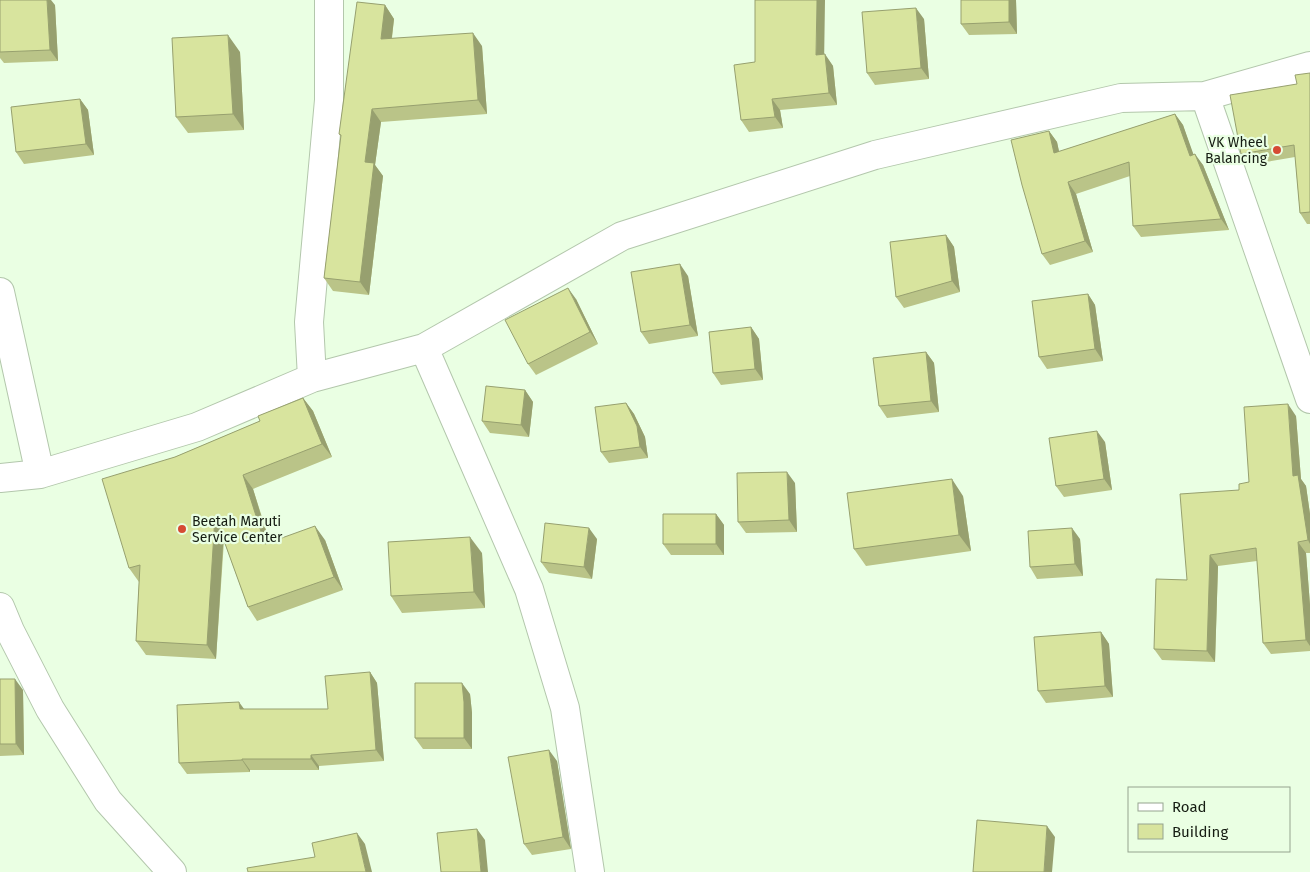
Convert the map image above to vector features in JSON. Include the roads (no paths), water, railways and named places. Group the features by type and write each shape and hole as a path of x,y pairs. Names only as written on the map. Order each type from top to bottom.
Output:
{"street":[{"path":"312,378 309,322 329,100 329,0"},
{"path":"0,478 40,474 197,427 312,378 424,348 622,236 875,155 1121,98 1205,96 1310,66"},
{"path":"1205,96 1310,399"},
{"path":"0,292 40,474"},
{"path":"424,348 529,589 564,708 590,872"},
{"path":"0,607 10,631 50,709 108,801 172,872"}],"place":[{"name":"VK Wheel Balancing","path":"1277,150"},
{"name":"Beetah Maruti Service Center","path":"182,529"}]}
